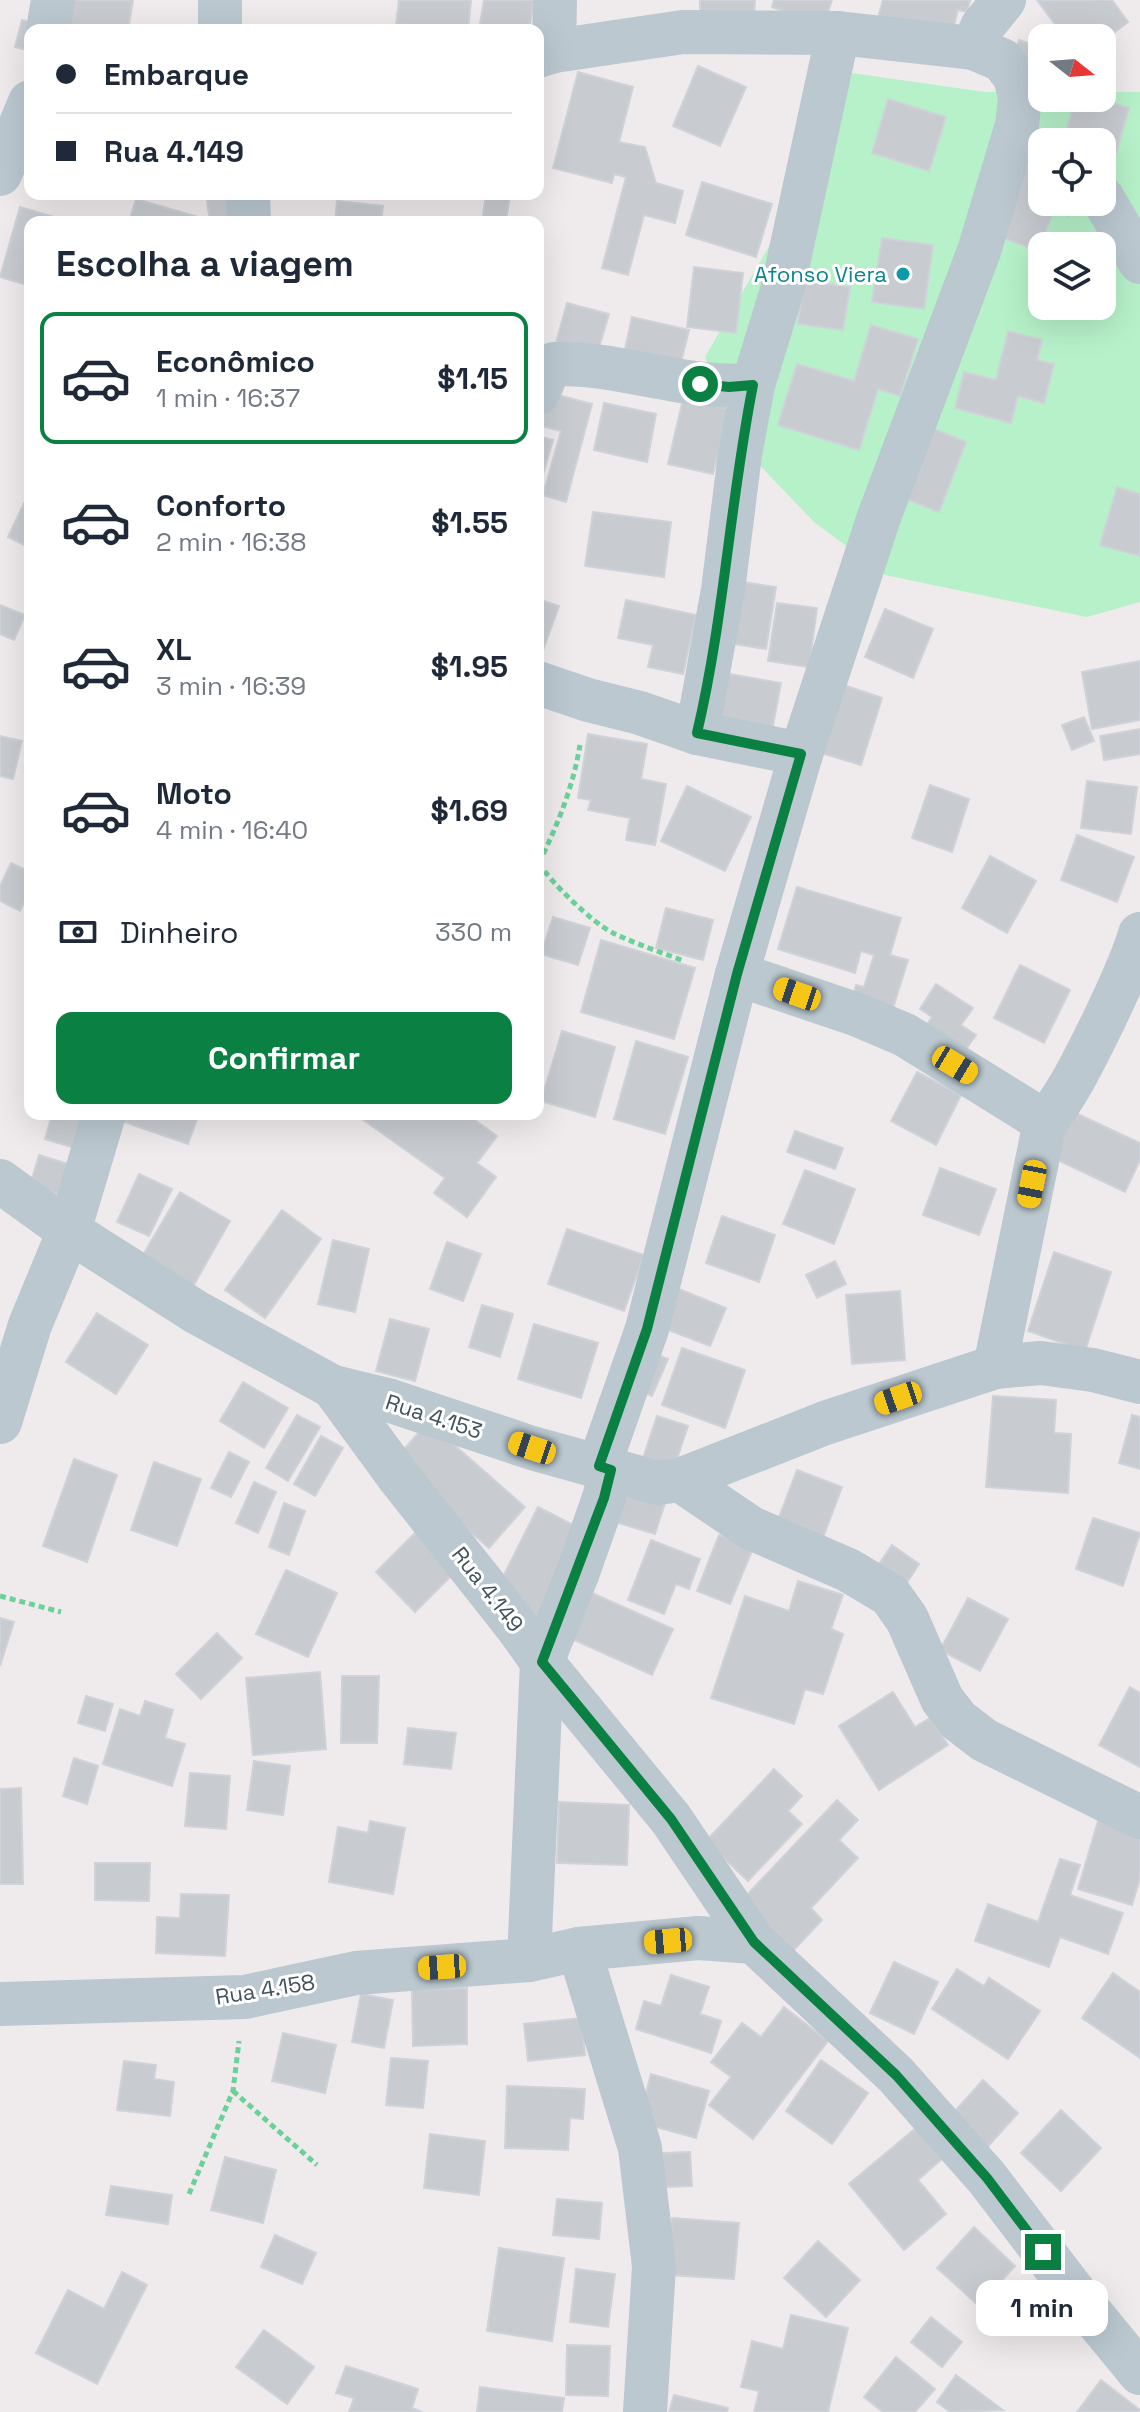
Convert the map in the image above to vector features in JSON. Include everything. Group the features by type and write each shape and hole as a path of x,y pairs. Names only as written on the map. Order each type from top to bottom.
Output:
{"street":[{"path":"49,24 53,0"},
{"path":"220,0 220,24"},
{"path":"555,0 546,54 683,32 838,33 973,48 1002,60 1015,77 1028,128"},
{"path":"973,48 982,27 1004,0"},
{"path":"697,733 723,590 740,454 753,385 783,287 838,33"},
{"path":"0,91 24,83"},
{"path":"0,174 24,116"},
{"path":"529,1960 542,1662 604,1498 605,1468 647,1329 737,974 801,754 879,517 979,251 1028,139"},
{"path":"1113,216 1140,262"},
{"path":"544,379 554,364 613,369 729,387 753,385"},
{"path":"544,685 697,733 801,754"},
{"path":"995,1367 1045,1122 1069,1089 1090,1048 1126,974 1140,934"},
{"path":"737,974 858,1015 905,1035 1045,1122"},
{"path":"0,1422 30,1325 69,1231 102,1120"},
{"name":"Rua 4.153","path":"0,1181 69,1231 196,1312 333,1387 391,1401 532,1448 658,1483 680,1480 825,1423 995,1367 1041,1363 1093,1370 1140,1382"},
{"name":"Rua 4.149","path":"333,1387 542,1662 671,1819 754,1942 896,2075 987,2178 1140,2373"},
{"path":"680,1480 751,1528 848,1570 890,1595 907,1619 942,1699 958,1720 984,1740 1140,1817"},
{"name":"Rua 4.158","path":"0,2004 245,1997 356,1973 529,1960 579,1949 698,1938 754,1942"},
{"path":"579,1949 640,2148 654,2266 645,2412"}],"path":[{"path":"544,852 565,808 576,772 588,700"},
{"path":"544,872 610,932 684,961"},
{"path":"0,1596 61,1612"},
{"path":"189,2194 233,2091 245,1997"},
{"path":"233,2091 317,2165"}],"green space":[{"path":"845,72 985,92 1028,92 1028,112 1116,112 1116,92 1140,92 1140,602 1087,617 885,575 814,522 746,451 705,357 801,191 837,142"}],"building":[{"path":"63,0 133,0 129,24 59,24"},
{"path":"399,0 471,0 469,24 396,24"},
{"path":"484,0 534,0 530,24 480,24"},
{"path":"700,0 755,0 754,15 700,11"},
{"path":"774,0 832,0 824,24 772,7"},
{"path":"883,0 970,0 967,12 958,10 949,44 876,25"},
{"path":"1037,0 1112,0 1128,22 1116,31 1116,24 1055,24"},
{"path":"22,20 39,24 24,24 24,49 15,47"},
{"path":"1019,40 1028,43 1028,65 1012,60"},
{"path":"698,66 746,87 720,146 673,126"},
{"path":"578,72 633,87 619,142 645,147 656,183 683,191 675,223 644,215 628,275 602,268 626,177 614,174 612,183 553,168"},
{"path":"888,99 946,117 929,171 872,153"},
{"path":"1116,104 1129,108 1116,153 1116,128 1067,128 1072,112 1116,112"},
{"path":"1017,164 1028,168 1028,216 1052,216 1045,232 1028,232 1028,247 990,233"},
{"path":"702,182 772,204 756,257 686,235"},
{"path":"136,200 139,200 195,216 131,216"},
{"path":"207,200 241,200 243,216 209,216"},
{"path":"485,200 509,200 507,216 483,216"},
{"path":"337,201 383,206 382,216 336,216"},
{"path":"20,207 51,216 24,216 24,284 0,277"},
{"name":"Afonso Viera","path":"882,238 933,245 924,309 872,302"},
{"path":"694,267 743,273 736,333 687,327"},
{"path":"804,281 850,287 843,330 798,324"},
{"path":"567,303 609,314 595,361 554,350"},
{"path":"632,317 689,330 679,371 623,358"},
{"path":"871,325 918,339 900,396 878,389 859,450 778,425 797,364 854,381"},
{"path":"1008,331 1042,340 1037,360 1054,364 1044,403 1018,396 1011,423 955,408 964,372 996,380"},
{"path":"550,393 592,404 566,502 544,495 561,431 544,427"},
{"path":"683,399 729,409 713,474 668,464"},
{"path":"604,403 656,414 647,462 594,450"},
{"path":"929,427 966,442 939,512 901,497"},
{"path":"544,438 553,440 544,471"},
{"path":"1117,487 1140,494 1140,556 1100,545"},
{"path":"24,503 24,545 8,537"},
{"path":"593,512 671,522 664,577 585,566"},
{"path":"736,581 776,587 766,649 726,643"},
{"path":"626,600 696,615 683,674 648,667 653,645 618,638"},
{"path":"544,601 559,606 544,647"},
{"path":"777,603 817,608 809,667 768,661"},
{"path":"0,605 24,615 14,640 0,634"},
{"path":"885,609 933,629 913,678 865,657"},
{"path":"1140,661 1140,720 1092,729 1082,672"},
{"path":"718,672 781,683 771,736 708,725"},
{"path":"832,681 882,698 861,765 811,750"},
{"path":"1084,717 1094,741 1072,750 1062,725"},
{"path":"1140,729 1140,754 1104,760 1100,736"},
{"path":"588,734 647,744 641,779 666,784 655,845 626,840 630,818 588,810 591,800 578,798"},
{"path":"0,736 22,741 13,779 0,776"},
{"path":"1087,781 1137,787 1131,834 1081,828"},
{"path":"930,785 969,799 952,852 912,838"},
{"path":"687,786 751,817 725,871 661,841"},
{"path":"1077,835 1134,857 1117,902 1061,880"},
{"path":"990,856 1036,881 1007,933 962,908"},
{"path":"11,863 24,869 24,903 20,911 0,901 0,886"},
{"path":"797,887 901,918 890,955 908,960 890,1018 850,1005 856,985 864,987 874,955 861,951 855,973 778,949"},
{"path":"666,908 713,920 703,960 656,948"},
{"path":"553,917 590,928 578,965 544,955"},
{"path":"601,940 695,968 674,1039 581,1012"},
{"path":"1020,965 1070,990 1044,1043 994,1018"},
{"path":"936,984 973,1008 961,1025 976,1035 959,1059 921,1034 932,1017 920,1009"},
{"path":"562,1031 615,1047 595,1117 544,1102 544,1091"},
{"path":"636,1041 688,1057 665,1134 614,1119"},
{"path":"917,1072 961,1095 936,1145 891,1121"},
{"path":"1067,1109 1140,1143 1140,1160 1125,1192 1045,1154"},
{"path":"50,1120 82,1120 75,1148 45,1139"},
{"path":"121,1120 197,1120 188,1144"},
{"path":"363,1120 475,1120 497,1136 477,1163 496,1177 467,1217 434,1193 445,1178"},
{"path":"795,1131 843,1148 835,1169 787,1152"},
{"path":"39,1155 68,1164 59,1194 30,1186"},
{"path":"940,1168 996,1189 979,1235 923,1215"},
{"path":"805,1170 855,1189 834,1244 783,1224"},
{"path":"139,1174 172,1189 149,1236 117,1222"},
{"path":"180,1192 230,1221 191,1290 140,1260"},
{"path":"282,1210 321,1239 265,1318 225,1290"},
{"path":"722,1216 775,1235 759,1282 706,1263"},
{"path":"567,1229 644,1255 624,1311 548,1284"},
{"path":"333,1240 369,1249 355,1312 318,1304"},
{"path":"447,1242 481,1254 463,1301 430,1289"},
{"path":"1054,1252 1111,1272 1085,1351 1028,1331"},
{"path":"835,1261 846,1284 817,1298 806,1275"},
{"path":"674,1287 726,1308 710,1346 658,1326"},
{"path":"900,1291 905,1360 852,1364 846,1295"},
{"path":"482,1305 513,1314 500,1357 469,1347"},
{"path":"97,1313 148,1345 116,1394 66,1362"},
{"path":"390,1319 429,1329 415,1381 376,1371"},
{"path":"534,1324 598,1343 581,1398 518,1379"},
{"path":"682,1348 745,1370 725,1428 662,1405"},
{"path":"650,1352 668,1359 652,1396 635,1389"},
{"path":"243,1382 288,1408 264,1448 220,1421"},
{"path":"993,1396 1056,1400 1054,1433 1071,1434 1068,1493 986,1487"},
{"path":"297,1415 320,1427 288,1481 266,1468"},
{"path":"1132,1415 1140,1417 1140,1469 1119,1463"},
{"path":"657,1416 688,1426 672,1474 641,1464"},
{"path":"428,1422 525,1507 489,1548 392,1463"},
{"path":"321,1436 343,1448 315,1496 294,1484"},
{"path":"229,1452 249,1462 231,1497 211,1488"},
{"path":"74,1459 117,1475 87,1562 43,1546"},
{"path":"154,1462 201,1479 177,1546 131,1530"},
{"path":"797,1470 842,1487 818,1551 773,1533"},
{"path":"254,1482 276,1492 258,1533 236,1523"},
{"path":"618,1486 666,1500 655,1534 609,1520"},
{"path":"284,1503 305,1511 289,1555 269,1547"},
{"path":"538,1507 581,1529 537,1617 494,1595"},
{"path":"1093,1518 1140,1533 1123,1586 1076,1569"},
{"path":"415,1533 454,1573 415,1612 376,1572"},
{"path":"719,1535 753,1548 730,1604 697,1591"},
{"path":"651,1540 700,1559 689,1589 676,1584 664,1614 628,1600"},
{"path":"892,1545 919,1564 901,1592 873,1573"},
{"path":"286,1570 337,1593 308,1657 256,1634"},
{"path":"798,1581 843,1595 831,1629 843,1634 823,1694 805,1689 794,1724 711,1698 745,1596 789,1611"},
{"path":"592,1593 673,1629 652,1675 572,1639"},
{"path":"968,1598 1008,1619 980,1671 940,1650"},
{"path":"0,1618 14,1622 0,1666"},
{"path":"217,1633 242,1658 201,1699 176,1674"},
{"path":"320,1672 326,1749 253,1755 246,1678"},
{"path":"342,1676 379,1676 377,1743 341,1743"},
{"path":"1130,1687 1140,1693 1140,1767 1099,1745"},
{"path":"893,1692 915,1727 930,1718 948,1745 879,1790 839,1726"},
{"path":"86,1696 113,1704 105,1731 78,1723"},
{"path":"145,1701 173,1710 165,1738 185,1744 172,1786 103,1764 120,1709 140,1716"},
{"path":"408,1728 456,1733 451,1769 404,1764"},
{"path":"74,1758 98,1766 87,1804 63,1796"},
{"path":"254,1761 290,1766 283,1815 247,1810"},
{"path":"774,1769 802,1796 788,1811 802,1824 748,1881 706,1841"},
{"path":"190,1773 230,1776 226,1829 185,1826"},
{"path":"21,1788 23,1884 0,1884 0,1789"},
{"path":"837,1800 858,1820 839,1840 858,1858 811,1908 822,1920 792,1952 740,1902"},
{"path":"559,1802 629,1805 627,1865 557,1863"},
{"path":"370,1821 405,1828 393,1894 329,1882 338,1827 368,1833"},
{"path":"1098,1821 1140,1833 1140,1878 1132,1905 1078,1889"},
{"path":"1060,1859 1080,1865 1070,1895 1123,1913 1108,1954 1060,1937 1049,1967 975,1941 988,1904 1038,1922"},
{"path":"95,1863 150,1863 149,1901 95,1900"},
{"path":"181,1894 229,1895 225,1956 156,1953 157,1917 180,1918"},
{"path":"894,1962 938,1982 914,2034 870,2013"},
{"path":"957,1969 984,1986 989,1978 1040,2011 1008,2059 932,2009"},
{"path":"1113,1973 1140,1992 1140,2058 1082,2018"},
{"path":"671,1975 709,1987 700,2014 721,2021 711,2053 636,2029 644,2001 661,2006"},
{"path":"467,1988 467,2044 413,2046 412,1990"},
{"path":"361,1994 393,2000 384,2048 352,2042"},
{"path":"784,2007 828,2041 753,2139 709,2105 731,2077 711,2062 742,2023 761,2037"},
{"path":"581,2018 585,2055 528,2061 524,2024"},
{"path":"283,2033 336,2045 325,2093 272,2081"},
{"path":"391,2058 428,2061 423,2108 386,2105"},
{"path":"821,2060 868,2093 832,2144 786,2111"},
{"path":"124,2061 156,2065 154,2079 174,2082 170,2116 117,2110"},
{"path":"651,2074 709,2091 696,2138 638,2122"},
{"path":"983,2080 1018,2113 982,2153 946,2121"},
{"path":"507,2086 585,2089 583,2119 570,2118 568,2150 505,2148"},
{"path":"1061,2110 1101,2148 1061,2191 1021,2153"},
{"path":"916,2128 942,2159 918,2180 946,2214 904,2250 849,2184"},
{"path":"430,2134 485,2141 479,2195 424,2188"},
{"path":"690,2152 692,2186 664,2187 663,2153"},
{"path":"225,2157 276,2170 263,2223 211,2210"},
{"path":"111,2186 172,2195 168,2224 106,2215"},
{"path":"557,2199 602,2203 599,2239 553,2235"},
{"path":"672,2218 739,2223 734,2279 668,2275"},
{"path":"974,2227 1015,2266 979,2306 937,2268"},
{"path":"275,2235 316,2253 302,2284 261,2267"},
{"path":"818,2241 860,2280 826,2317 784,2278"},
{"path":"499,2248 564,2258 552,2341 487,2331"},
{"path":"576,2269 615,2274 608,2327 570,2322"},
{"path":"122,2272 147,2285 97,2384 36,2353 68,2290 104,2309"},
{"path":"791,2315 848,2328 828,2412 754,2412 759,2391 741,2387 752,2341 783,2349"},
{"path":"931,2317 962,2342 942,2367 911,2342"},
{"path":"264,2330 314,2367 287,2404 236,2367"},
{"path":"567,2345 610,2346 608,2396 566,2395"},
{"path":"896,2357 935,2389 915,2412 883,2412 864,2397"},
{"path":"346,2366 418,2389 412,2408 422,2412 349,2412 354,2398 336,2393"},
{"path":"956,2375 1003,2410 950,2412 937,2402"},
{"path":"1101,2380 1140,2410 1140,2412 1077,2412"},
{"path":"480,2387 564,2398 562,2412 477,2412"},
{"path":"674,2395 728,2408 727,2412 669,2412"}],"place":[{"name":"Afonso Viera","path":"903,274"}],"route":[{"path":"700,384 729,387 753,385 740,454 723,590 697,733 801,754 737,974 647,1329 599,1466 611,1470 604,1498 542,1662 671,1819 754,1942 896,2075 987,2178 1043,2252"}]}
